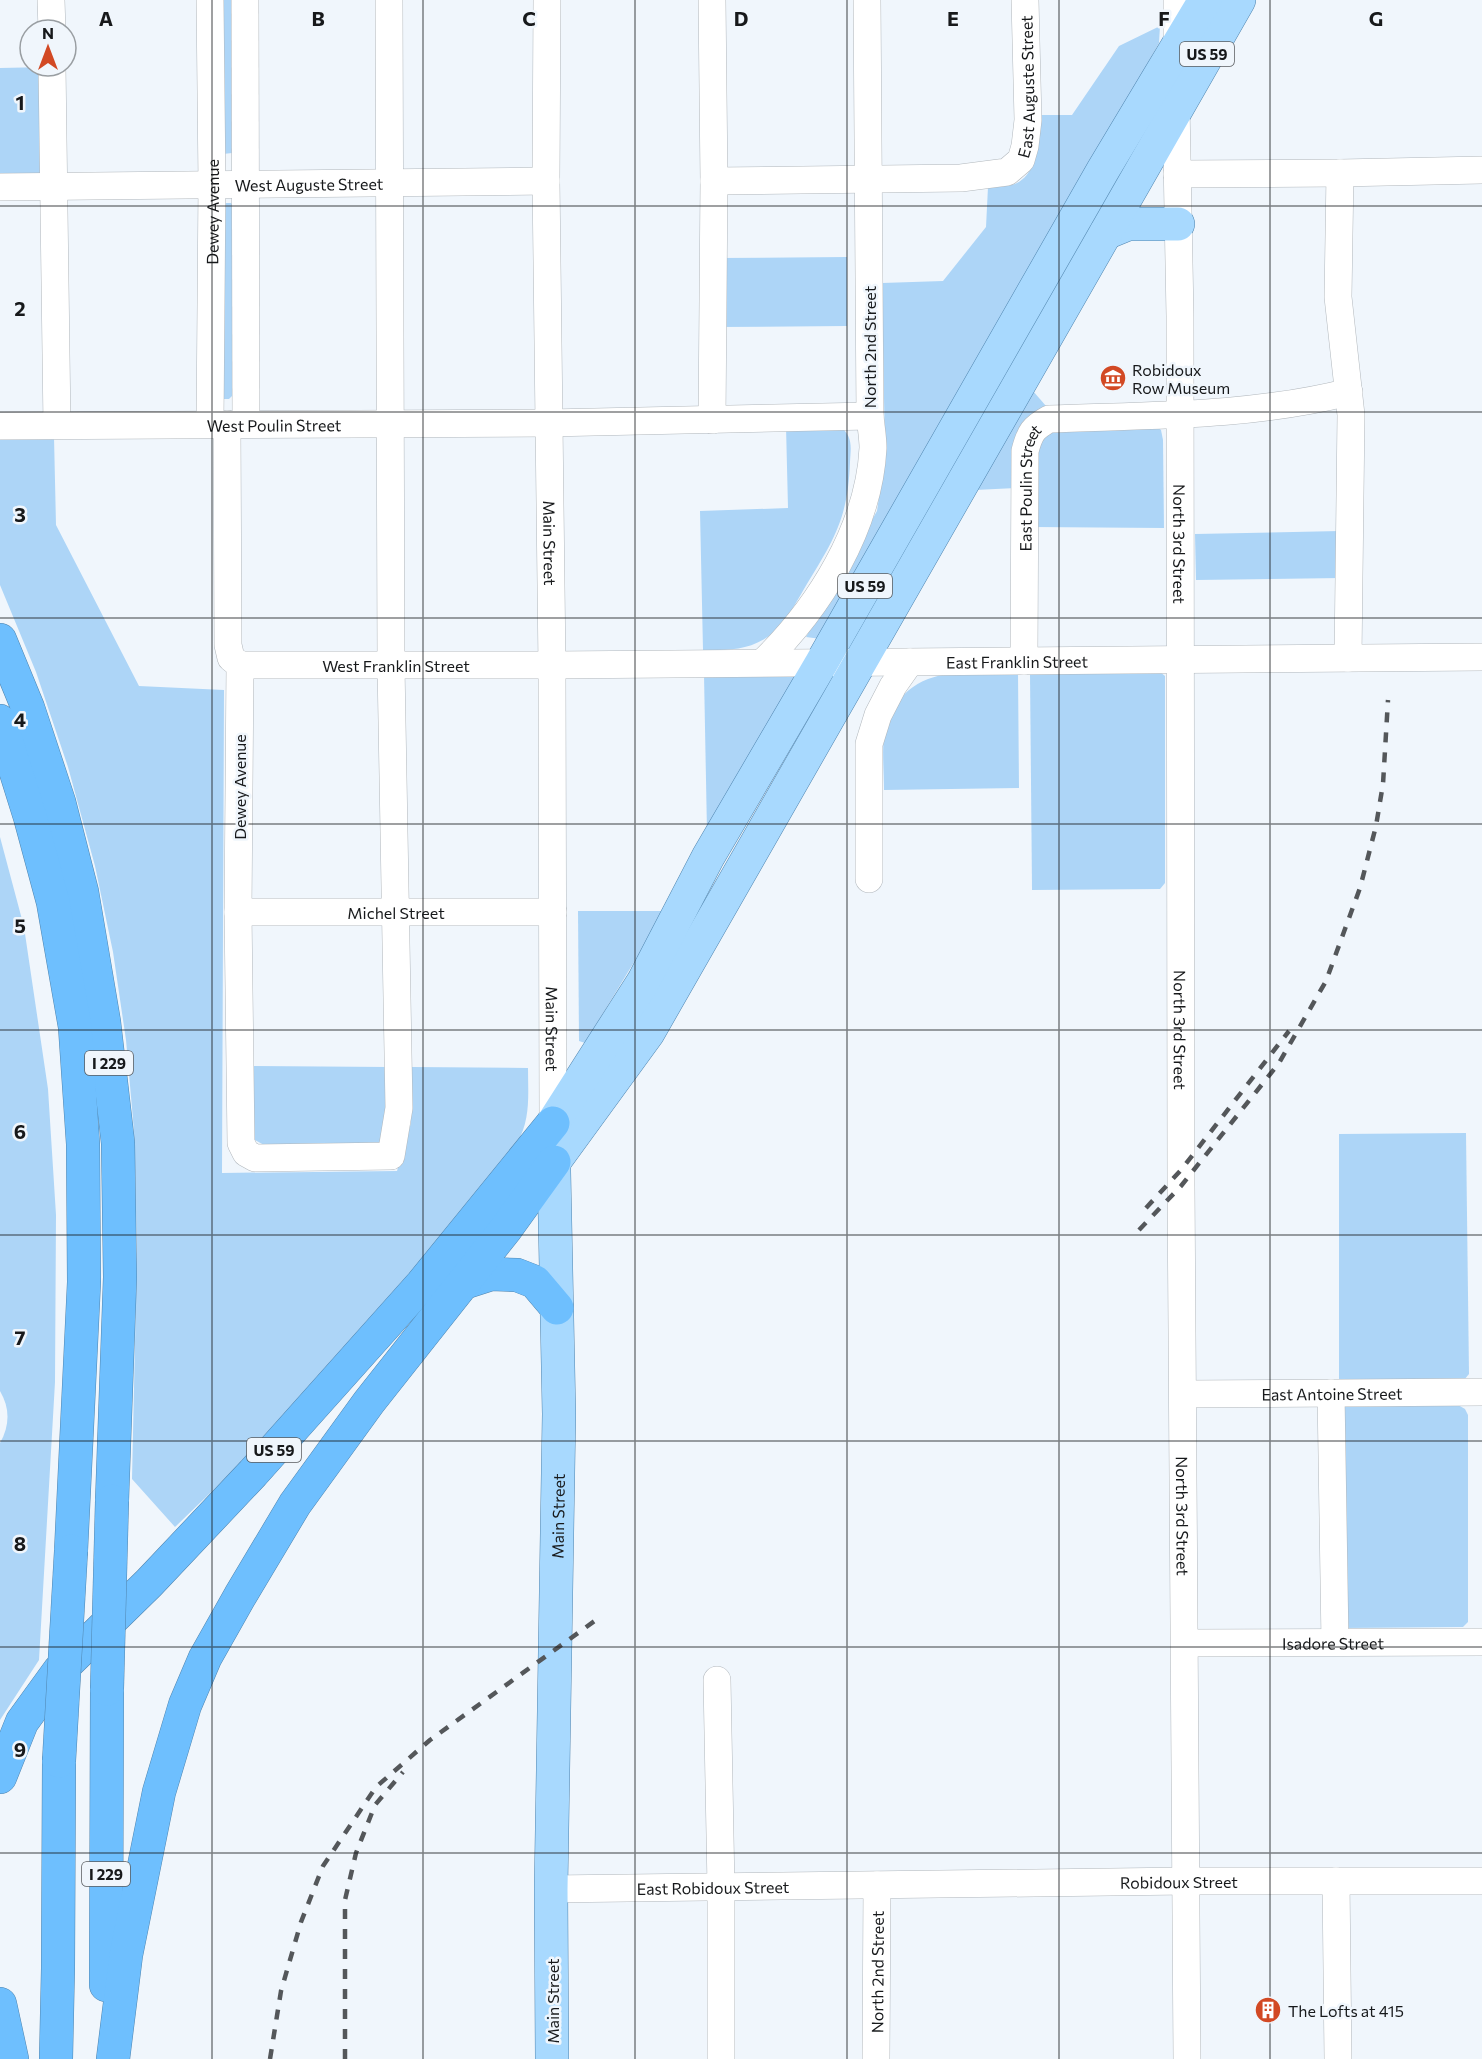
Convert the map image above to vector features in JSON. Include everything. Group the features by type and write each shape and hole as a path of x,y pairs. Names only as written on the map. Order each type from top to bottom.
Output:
{"highway":[{"name":"I 229","path":"0,640 28,708 59,802 82,892 104,1022 117,1143 120,1277 107,1689 106,2059"},
{"name":"I 229","path":"0,721 30,817 53,902 75,1027 83,1144 84,1281 59,1761 56,2059"},
{"name":"US 59","path":"0,1777 22,1722 59,1671 149,1583 253,1473 422,1284 553,1123"},
{"name":"US 59","path":"113,2059 126,1955 159,1792 185,1705 205,1658 295,1504 369,1402 505,1230 554,1162"},
{"path":"464,1283 491,1274 517,1275 535,1281 557,1308"},
{"path":"0,2004 12,2059"}],"main road":[{"name":"US 59","path":"553,1123 642,982 708,857 1103,170 1205,0"},
{"name":"US 59","path":"554,1162 648,1033 1239,0"},
{"path":"1106,233 1128,224 1178,224"},
{"name":"Main Street","path":"552,2059 550,1889 559,1414 553,1123"}],"street":[{"path":"51,0 52,18"},
{"name":"Dewey Avenue","path":"210,0 212,184 228,424 228,645 231,658 240,665 238,912 241,1143 246,1153 255,1158 391,1156 399,1108 395,912"},
{"name":"Dewey Avenue","path":"228,424 245,184 245,0"},
{"path":"389,0 391,182 389,423 395,912"},
{"name":"Main Street","path":"547,0 546,181 552,665 553,1123"},
{"path":"712,0 714,181 712,420"},
{"name":"North 2nd Street","path":"763,662 787,639 816,599 845,550 859,520 867,491 873,447 870,416 867,0"},
{"name":"East Auguste Street","path":"868,179 961,178 1007,172 1021,160 1028,120 1025,0"},
{"name":"North 3rd Street","path":"1177,0 1187,2059"},
{"path":"52,78 57,425"},
{"path":"1178,174 1482,170"},
{"path":"1340,173 1338,297 1351,415 1347,658"},
{"path":"714,181 868,179"},
{"name":"West Auguste Street","path":"0,187 546,181"},
{"name":"East Poulin Street","path":"1024,661 1025,451 1029,436 1035,427 1049,419 1180,416 1269,408 1349,392"},
{"path":"549,423 870,416"},
{"name":"West Poulin Street","path":"0,426 549,423"},
{"name":"East Franklin Street","path":"552,665 1482,657"},
{"path":"869,879 869,744 878,715 893,686 910,662"},
{"name":"West Franklin Street","path":"240,665 552,665"},
{"name":"Michel Street","path":"238,912 553,912"},
{"name":"East Antoine Street","path":"1184,1394 1482,1392"},
{"path":"1331,1393 1335,1642"},
{"name":"Isadore Street","path":"1185,1643 1482,1642"},
{"path":"717,1680 721,1887 721,2059"},
{"name":"Robidoux Street","path":"877,1885 1186,1881 1482,1881"},
{"path":"1336,1881 1338,2059"},
{"name":"North 2nd Street","path":"876,2059 877,1885"},
{"name":"East Robidoux Street","path":"550,1889 877,1885"}],"shaded area":[{"path":"220,0 235,0 232,153 223,154"},
{"path":"1160,26 1159,43 821,639 806,637 877,511 885,455 882,283 943,281 986,227 988,187 1017,183 1030,170 1035,152 1034,115 1072,115 1119,46"},
{"path":"0,68 18,68 18,78 47,78 48,174 0,174"},
{"path":"225,203 231,203 234,207 235,393 229,399 223,399 222,208"},
{"path":"847,257 847,326 719,327 719,258"},
{"path":"1033,391 1046,406 1016,488 975,490"},
{"path":"839,425 847,433 851,446 846,500 831,543 793,608 780,626 769,636 753,645 737,649 703,650 700,511 788,508 786,426"},
{"path":"1154,425 1161,430 1163,440 1164,528 1034,527 1035,450 1053,427"},
{"path":"0,437 54,437 56,525 139,686 224,690 222,1173 397,1171 411,1123 411,1067 528,1068 527,1116 517,1143 290,1416 175,1527 132,1479 137,1251 134,1131 126,1040 113,952 95,866 68,767 36,672 0,585"},
{"path":"1340,531 1341,578 1196,580 1195,534"},
{"path":"1018,672 1019,788 884,790 884,734 894,708 907,692 920,683 951,674"},
{"path":"1160,672 1165,676 1165,883 1160,889 1032,890 1030,674"},
{"path":"788,674 796,679 707,832 704,675"},
{"path":"0,837 24,927 48,1089 56,1215 55,1382 39,1660 0,1720 0,1443 6,1430 8,1417 6,1404 0,1391"},
{"path":"578,911 665,911 585,1043 579,1041"},
{"path":"252,1066 388,1067 386,1145 266,1146 253,1139"},
{"path":"1466,1133 1469,1374 1464,1380 1339,1382 1339,1134"},
{"path":"1458,1405 1465,1409 1468,1415 1468,1622 1463,1627 1342,1628 1342,1407"}],"railway":[{"path":"1139,1230 1181,1186 1279,1063 1326,981 1360,888 1376,826 1383,784 1388,700"},
{"path":"1146,1208 1181,1170 1289,1031"},
{"path":"270,2059 281,1991 301,1922 323,1866 376,1787 430,1740 596,1620"},
{"path":"345,2059 345,1900 356,1853 375,1805 403,1772"}],"place":[{"name":"Robidoux Row Museum","path":"1113,378"},
{"name":"The Lofts at 415","path":"1268,2010"}]}
